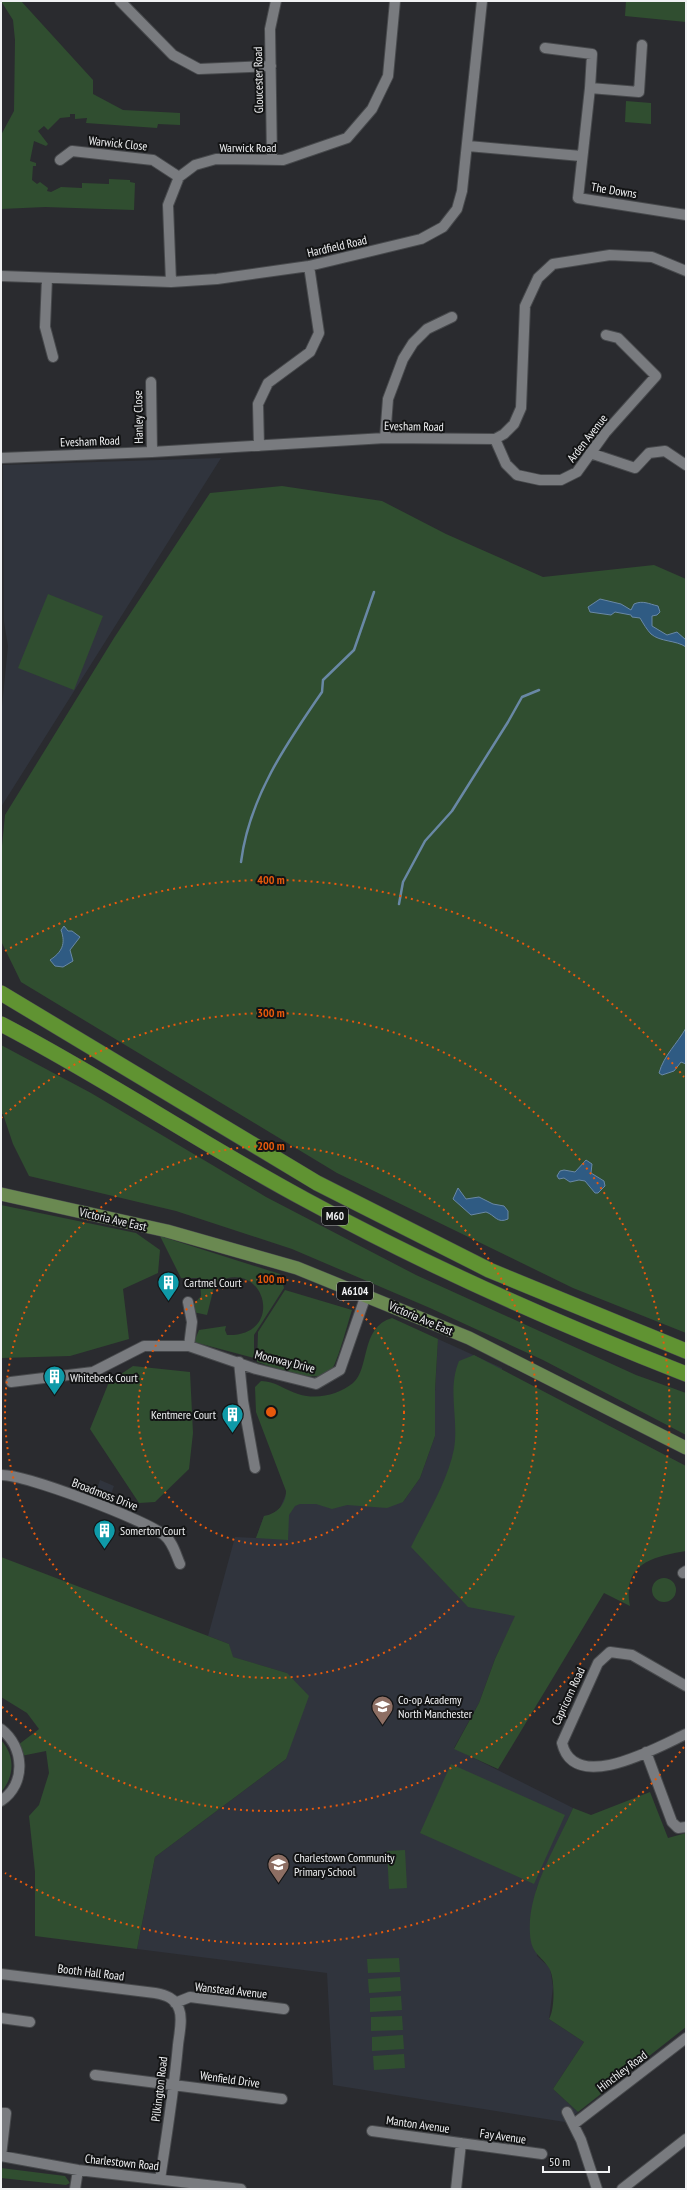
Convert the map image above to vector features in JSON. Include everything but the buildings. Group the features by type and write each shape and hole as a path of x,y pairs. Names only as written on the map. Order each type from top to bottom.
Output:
{"highway":[{"name":"M60","path":"1,993 318,1182 489,1270 686,1351"},
{"name":"M60","path":"1,1024 204,1143 396,1248 486,1292 586,1335 686,1374"}],"main road":[{"name":"Victoria Ave East","path":"1,1194 167,1231 296,1268 366,1295 469,1338 686,1448"}],"street":[{"path":"120,1 173,55 199,69 271,66"},
{"name":"Gloucester Road","path":"272,160 270,29 276,1"},
{"name":"Warwick Road","path":"179,177 195,165 216,159 283,160 348,138 372,109 388,76 394,1"},
{"name":"Hardfield Road","path":"1,276 171,282 226,278 309,266 421,239 443,227 457,209 462,191 468,146 482,1"},
{"path":"590,88 639,92 642,45"},
{"name":"The Downs","path":"545,48 592,54 590,88 581,156 578,198 686,215"},
{"name":"Warwick Close","path":"60,160 71,146 153,160 179,177"},
{"path":"468,146 581,156"},
{"path":"171,282 168,205 179,177"},
{"path":"495,439 504,434 514,424 521,408 525,306 538,278 553,264 610,255 652,257 686,271"},
{"path":"259,446 258,404 268,382 310,352 319,333 309,266"},
{"path":"47,278 45,327 53,357"},
{"path":"385,438 388,399 403,359 413,343 426,329 452,317"},
{"name":"Arden Avenue","path":"495,439 506,464 517,475 540,480 561,480 577,472 590,452 656,376 618,338 606,335"},
{"name":"Hanley Close","path":"150,382 152,452"},
{"name":"Evesham Road","path":"1,458 152,452 385,438 495,439"},
{"path":"590,452 636,468 649,452 665,451 686,465"},
{"name":"Moorway Drive","path":"11,1382 93,1372 144,1346 189,1346 256,1369 316,1384 340,1370 366,1295"},
{"path":"188,1302 192,1322 189,1346"},
{"name":"Moorway Drive","path":"239,1362 243,1401 255,1468"},
{"name":"Broadmoss Drive","path":"1,1475 36,1482 139,1521 170,1540 180,1564"},
{"name":"Capricorn Road","path":"646,1752 603,1766 581,1765 570,1760 566,1756 562,1743 563,1737 598,1663 610,1652 632,1655 686,1686"},
{"path":"1,1729 12,1740 17,1749 20,1770 18,1780 10,1793 1,1801"},
{"path":"686,1734 646,1752 672,1822 678,1828 686,1827"},
{"name":"Booth Hall Road","path":"1,1974 155,1993 169,1997 175,2003"},
{"name":"Wanstead Avenue","path":"175,2003 190,1997 284,2009"},
{"name":"Pilkington Road","path":"160,2179 174,2085 180,2014 175,2003"},
{"path":"1,2018 30,2022"},
{"name":"Hinchley Road","path":"574,2124 686,2038"},
{"name":"Wenfield Drive","path":"95,2075 282,2099"},
{"path":"567,2112 574,2124 596,2189"},
{"path":"1,2113 6,2113 1,2156"},
{"name":"Manton Avenue","path":"372,2131 461,2143"},
{"path":"622,2189 686,2139"},
{"path":"456,2189 461,2143"},
{"name":"Fay Avenue","path":"461,2143 542,2154"},
{"name":"Charlestown Road","path":"1,2156 78,2170 241,2189"},
{"path":"75,2189 78,2170"}],"shaded area":[{"path":"221,458 1,807 1,716 8,646 4,622 3,465"},
{"name":"Co-op Academy North Manchester","path":"438,1339 502,1368 518,1611 495,1659 479,1703 454,1748 573,1808 536,1890 537,1956 550,1968 553,1987 549,2019 584,2042 553,2089 578,2112 565,2122 333,2085 327,1973 137,1949 155,1857 286,1759 287,1673 232,1657 229,1644 208,1636 235,1537 256,1538 264,1516 271,1515 280,1508 286,1494 403,1502 420,1478 435,1436 435,1391"},
{"path":"100,1480 114,1486 110,1497 96,1492"}],"green space":[{"path":"1,1 21,1 93,80 93,94 123,110 180,113 180,125 158,124 157,128 86,123 87,118 75,119 75,114 70,114 70,117 60,118 48,130 44,126 38,131 48,144 46,146 34,141 30,161 36,163 36,166 33,166 32,180 37,184 40,182 48,188 47,191 51,192 61,187 82,188 82,183 109,184 109,179 130,180 130,182 135,183 134,210 45,207 1,209 1,135 14,111 15,40 13,20"},
{"path":"626,1 686,1 686,22 625,16"},
{"path":"626,101 651,103 651,124 625,122"},
{"path":"282,486 382,501 446,534 543,577 654,565 686,579 686,1333 573,1288 337,1173 21,982 1,941 1,856 5,815 114,638 210,493"},
{"path":"48,594 103,616 74,690 18,668"},
{"path":"1,1045 91,1093 266,1197 416,1275 636,1375 686,1393 686,1435 543,1360 430,1308 292,1249 176,1211 29,1176 13,1144 3,1114 1,1114"},
{"path":"1,1205 136,1233 160,1250 158,1273 123,1289 129,1339 70,1356 1,1358"},
{"path":"160,1236 280,1274 284,1288 254,1335 254,1358 194,1342 199,1330 226,1326 225,1330 227,1335 246,1332 257,1324 263,1312 262,1299 257,1288 246,1280 232,1277 215,1283 207,1315 193,1312 193,1305 201,1296 200,1278 181,1278"},
{"path":"285,1290 352,1310 334,1365 326,1374 307,1376 257,1362 258,1332"},
{"path":"392,1318 438,1339 435,1390 435,1436 420,1478 403,1502 387,1508 347,1505 332,1509 316,1504 300,1504 295,1506 289,1515 288,1540 256,1538 264,1516 277,1511 280,1508 286,1496 286,1491 256,1412 255,1387 261,1381 266,1381 305,1396 320,1396 341,1391 353,1383 358,1377 370,1339 375,1330 382,1323"},
{"path":"474,1355 686,1466 686,1551 661,1556 642,1565 635,1572 630,1581 630,1606 604,1593 498,1769 454,1749 479,1703 495,1659 515,1616 468,1607 411,1547 436,1499 451,1462 455,1438 453,1394 459,1361"},
{"path":"133,1366 190,1372 193,1433 189,1469 155,1502 139,1503 90,1429 109,1382"},
{"path":"1,1557 229,1644 233,1657 287,1673 309,1696 286,1759 155,1857 137,1949 35,1936 35,1872 29,1816 39,1805 49,1773 46,1751 21,1756 18,1745 39,1729 27,1713 1,1697"},
{"path":"664,1578 672,1582 676,1590 672,1598 664,1602 656,1598 652,1590 656,1582"},
{"path":"1,1740 9,1752 12,1766 9,1779 1,1792"},
{"path":"451,1764 565,1815 534,1884 420,1833"},
{"path":"650,1792 668,1838 686,1833 686,2027 578,2112 553,2089 584,2042 549,2019 553,2001 552,1978 549,1968 532,1946 530,1918 533,1902 544,1870 573,1808 591,1815"},
{"path":"405,1850 407,1888 389,1889 387,1851"},
{"path":"399,1958 400,1972 368,1973 367,1959"},
{"path":"400,1977 401,1991 369,1993 368,1979"},
{"path":"401,1996 402,2010 370,2012 370,1998"},
{"path":"402,2016 403,2030 371,2031 371,2017"},
{"path":"403,2035 404,2049 372,2051 372,2037"},
{"path":"404,2054 405,2068 374,2070 373,2056"},
{"path":"1,2168 65,2176 70,2183 66,2185 1,2178"}],"water":[{"path":"600,599 621,604 631,610 634,604 640,602 658,606 660,612 657,615 652,616 652,626 667,635 677,632 686,640 686,647 678,643 655,637 648,631 640,618 615,612 611,615 590,612 588,607"},
{"path":"64,926 68,931 72,931 80,937 70,950 73,961 63,967 55,966 50,960 60,951 62,947 63,939 61,930"},
{"path":"686,1028 686,1064 681,1062 674,1071 662,1075 659,1073 667,1055"},
{"path":"586,1160 592,1164 591,1173 604,1181 605,1186 598,1193 595,1193 585,1181 579,1180 570,1182 564,1178 559,1179 557,1176 560,1171 564,1170 575,1172"},
{"path":"458,1188 466,1199 479,1197 493,1204 504,1206 508,1211 508,1219 499,1220 486,1212 471,1215 453,1199"}],"waterway":[{"path":"241,862 245,838 252,816 271,772 295,732 322,692 323,680 354,650 374,592"},
{"path":"399,904 403,882 425,841 452,811 522,697 539,690"}],"place":[{"name":"Cartmel Court","path":"168,1302"},
{"name":"Whitebeck Court","path":"55,1396"},
{"name":"Kentmere Court","path":"232,1434"},
{"name":"Somerton Court","path":"104,1550"},
{"name":"Co-op Academy North Manchester","path":"382,1726"},
{"name":"Charlestown Community Primary School","path":"279,1884"}]}
